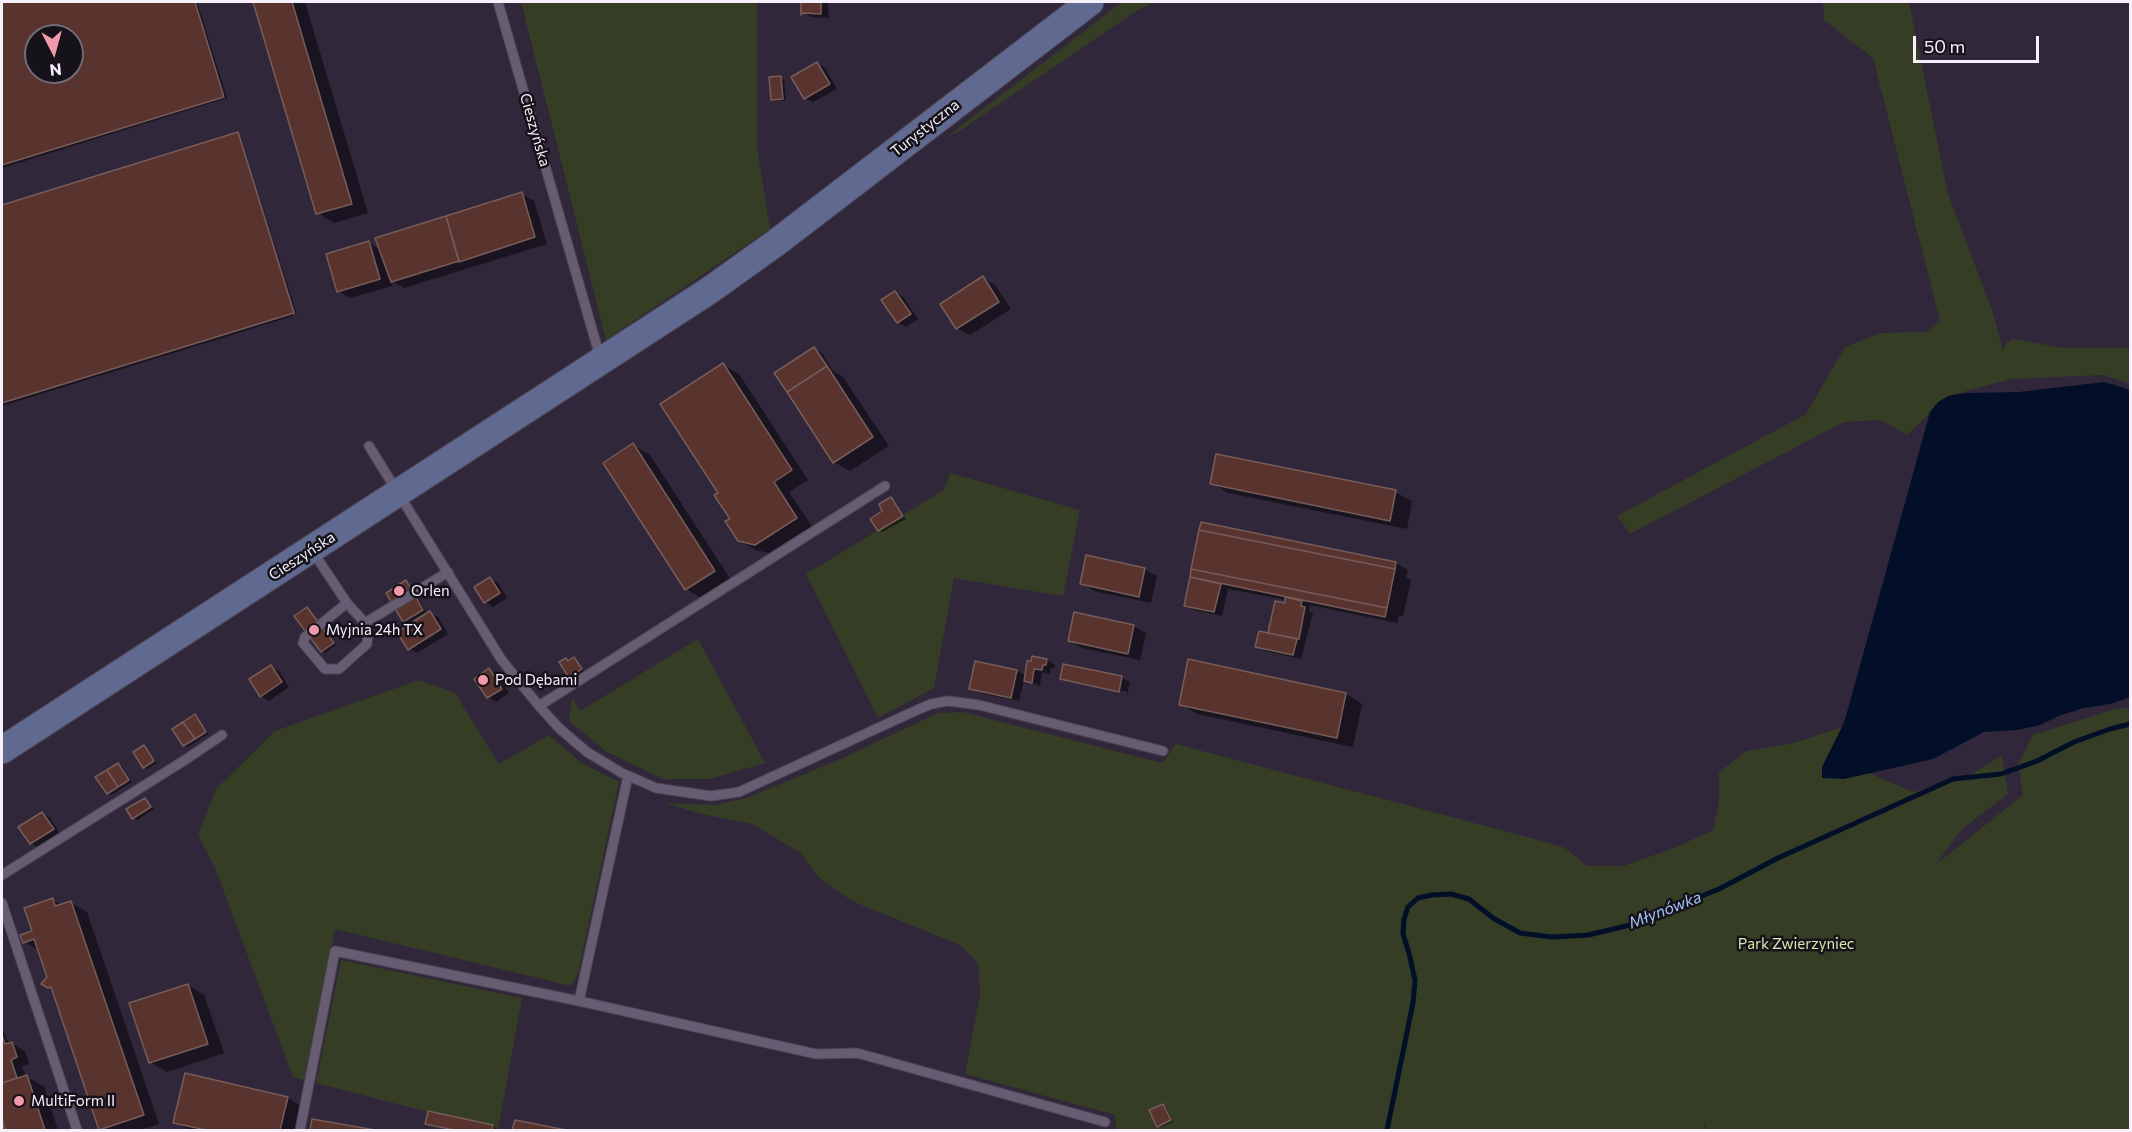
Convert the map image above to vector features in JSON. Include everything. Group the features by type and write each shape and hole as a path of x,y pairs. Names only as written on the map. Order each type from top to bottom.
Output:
{"main road":[{"name":"Turystyczna","path":"760,254 1090,2"},
{"name":"Cieszyńska","path":"2,750 603,362 760,254"}],"lane":[{"name":"Cieszyńska","path":"498,2 603,362"},
{"path":"369,446 501,659 539,706 560,729 587,752 628,776 656,788 711,796 739,792 917,710 931,704 948,701 979,705 1163,751"},
{"path":"539,706 885,486"},
{"path":"311,550 347,603 365,623 368,635 367,644 339,669 325,669 303,643 305,637 347,603"},
{"path":"365,623 448,572"},
{"path":"2,874 222,735"},
{"path":"579,1001 628,776"},
{"path":"2,903 77,1131"},
{"path":"300,1131 335,951 579,1001 816,1054 857,1053 1105,1122"}],"green space":[{"path":"521,2 757,2 757,147 770,229 606,340"},
{"path":"1122,2 1155,2 1138,10 958,132 948,136"},
{"path":"1823,2 1909,2 1948,194 1992,310 2003,350 2012,339 2064,348 2130,348 2130,384 2104,375 2011,379 1948,396 1907,435 1881,420 1844,422 1630,534 1617,516 1806,414 1845,347 1880,333 1926,332 1940,321 1873,58 1824,20"},
{"path":"950,473 1080,510 1063,596 954,578 934,688 878,718 806,574 944,490"},
{"path":"698,639 765,763 710,779 663,779 607,752 569,721 572,698 580,711"},
{"path":"419,680 455,693 499,764 549,735 583,764 619,782 578,974 571,986 335,929 304,1080 293,1077 215,868 198,835 216,789 275,731"},
{"name":"Park Zwierzyniec","path":"2130,708 2130,1130 1706,1130 1705,1120 1704,1130 1116,1130 1115,1115 965,1074 980,994 978,963 960,945 852,901 818,877 801,853 752,824 702,814 664,803 715,805 746,798 834,762 938,713 963,712 1162,763 1176,744 1546,842 1565,848 1587,866 1623,866 1674,848 1713,830 1719,802 1719,772 1747,751 1794,743 1842,727 1822,767 1844,779 1869,773 1913,792 1972,774 2002,755 2008,794 1962,829 1936,864 2023,795 2018,765 2033,735 2115,709"},
{"path":"341,960 522,998 498,1130 316,1083"}],"water":[{"path":"2104,382 2128,389 2130,393 2130,697 2111,704 2084,708 2061,715 2040,725 2018,730 1984,732 1933,759 1844,779 1822,778 1822,767 1846,716 1930,412 1938,402 1948,396 1966,393 2019,392"}],"building":[{"path":"2,2 195,2 224,97 2,165"},
{"path":"253,2 292,2 352,204 316,214"},
{"path":"801,2 821,2 821,14 803,13 801,15"},
{"path":"817,62 830,84 804,99 791,77"},
{"path":"781,76 783,99 771,100 769,77"},
{"path":"238,132 294,313 2,403 2,205"},
{"path":"522,192 535,237 459,262 446,216"},
{"path":"446,216 459,261 391,282 375,238"},
{"path":"369,241 380,279 337,292 326,254"},
{"path":"983,276 999,302 956,329 940,304"},
{"path":"895,291 911,314 897,323 881,300"},
{"path":"814,347 827,366 787,392 774,373"},
{"path":"723,363 792,470 774,482 797,518 755,545 738,541 725,521 730,519 714,495 718,493 660,404"},
{"path":"827,366 873,437 833,463 787,392"},
{"path":"633,443 715,571 685,590 603,463"},
{"path":"1216,454 1396,490 1390,521 1210,484"},
{"path":"891,497 903,516 878,531 870,519 882,511 879,504"},
{"path":"1201,522 1396,562 1395,569 1199,530"},
{"path":"1199,530 1395,569 1387,608 1191,569"},
{"path":"1086,555 1145,568 1139,597 1080,584"},
{"path":"1191,569 1387,608 1385,617 1190,577"},
{"path":"490,577 500,593 484,603 474,587"},
{"path":"1190,577 1221,584 1214,612 1184,606"},
{"path":"406,580 423,610 403,622 386,593"},
{"path":"1285,597 1302,601 1301,606 1305,607 1299,639 1268,633 1275,601 1285,603"},
{"name":"Myjnia 24h TX","path":"307,607 334,643 321,652 294,616"},
{"path":"430,611 441,629 408,650 397,632"},
{"path":"1074,612 1134,625 1128,654 1068,641"},
{"path":"1259,631 1297,639 1293,655 1255,647"},
{"path":"1032,656 1047,659 1042,670 1034,669 1032,683 1024,681 1027,661 1031,661"},
{"path":"574,657 582,669 569,678 559,662 566,658 568,661"},
{"path":"1188,659 1346,693 1337,738 1179,705"},
{"path":"975,661 1017,670 1011,698 969,689"},
{"path":"1063,664 1122,676 1119,692 1060,679"},
{"path":"271,665 282,682 260,697 249,679"},
{"path":"489,668 502,689 487,698 474,679"},
{"path":"195,714 206,732 195,739 183,722"},
{"path":"183,722 195,739 183,746 172,729"},
{"path":"144,745 154,761 143,768 133,752"},
{"path":"118,763 129,780 118,787 107,770"},
{"path":"107,770 118,787 107,794 95,777"},
{"path":"145,798 151,807 132,819 126,809"},
{"path":"42,812 54,829 30,844 18,827"},
{"path":"53,898 55,906 71,901 144,1115 99,1130 51,987 48,988 41,984 47,977 34,939 23,943 20,935 32,931 24,908"},
{"path":"188,984 208,1044 149,1063 129,1003"},
{"path":"2,1035 5,1044 12,1042 17,1057 11,1060 17,1078 2,1083"},
{"path":"185,1073 288,1097 280,1130 206,1130 173,1123"},
{"name":"MultiForm II","path":"27,1075 45,1130 5,1130 2,1119 2,1083"},
{"path":"1163,1104 1171,1120 1157,1127 1149,1110"},
{"path":"428,1111 493,1125 492,1130 454,1130 425,1124"},
{"path":"312,1119 375,1130 310,1130"},
{"path":"515,1120 566,1130 512,1130"}],"waterway":[{"name":"Młynówka","path":"1387,1130 1413,1003 1415,980 1403,934 1404,919 1408,907 1418,898 1451,894 1469,899 1493,918 1520,933 1551,937 1588,935 1630,925 1719,889 1778,858 1953,779 2001,774 2037,761 2074,742 2130,724"}],"place":[{"name":"Orlen","path":"399,591"},
{"name":"Myjnia 24h TX","path":"314,630"},
{"name":"Pod Dębami","path":"483,680"},
{"name":"MultiForm II","path":"19,1101"}]}
